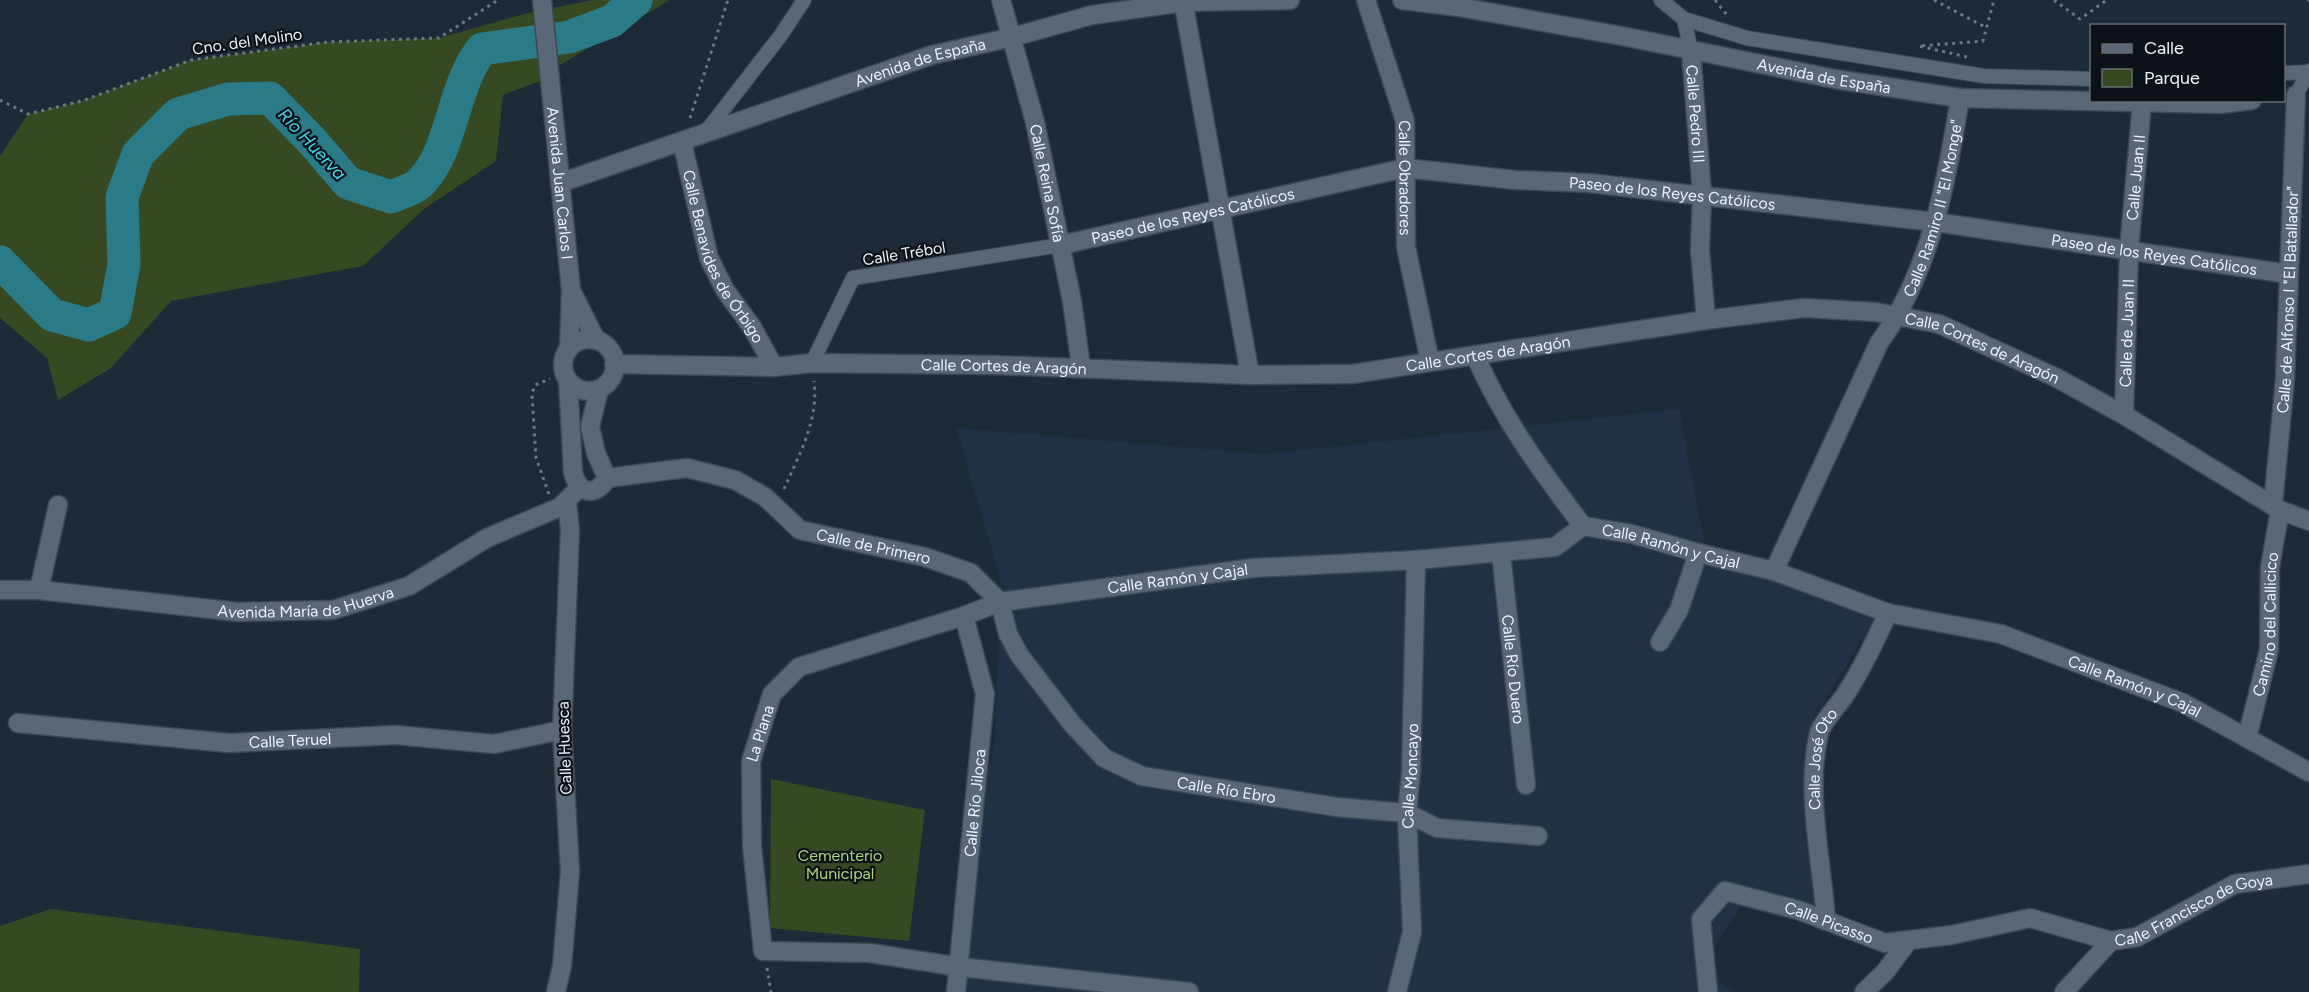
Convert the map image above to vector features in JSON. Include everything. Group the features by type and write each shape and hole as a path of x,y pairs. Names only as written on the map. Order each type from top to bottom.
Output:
{"street":[{"path":"704,134 781,35 804,0"},
{"name":"Calle Reina Sofía","path":"1001,0 1035,122 1060,245 1081,368"},
{"name":"Avenida de España","path":"560,183 932,55 1012,37 1092,15 1184,1 1290,0"},
{"name":"Calle Obradores","path":"1366,0 1405,121 1406,246 1430,362"},
{"name":"Avenida de España","path":"1402,0 1459,7 1835,79 1960,98 2090,102"},
{"path":"1661,0 1684,20 1747,38 1984,76 2090,79"},
{"path":"1184,1 1198,73 1219,208 1251,375"},
{"name":"Avenida Juan Carlos I","path":"542,6 571,290 569,349"},
{"path":"1684,20 1691,51"},
{"name":"Calle Pedro III","path":"1691,51 1702,195 1700,249 1706,320"},
{"path":"2285,73 2308,71"},
{"path":"2296,95 2308,71"},
{"name":"Calle de Alfonso I \"El Batallador\"","path":"2277,507 2285,379 2296,95"},
{"name":"Calle Ramiro II \"El Monge\"","path":"1774,571 1879,343 1898,316 1920,266 1935,222 1949,162 1960,98"},
{"name":"Avenida de España","path":"2106,102 2220,104 2236,102"},
{"name":"Calle Juan II","path":"2129,249 2142,103"},
{"name":"Calle Benavides de Órbigo","path":"682,142 710,258 725,290 752,327 774,367"},
{"name":"Paseo de los Reyes Católicos","path":"1060,245 1405,168 1702,195 1935,222 2289,274"},
{"name":"Calle Trébol","path":"812,363 853,278 1060,245"},
{"name":"Calle de Juan II","path":"2124,415 2129,249"},
{"name":"Avenida Juan Carlos I","path":"571,290 596,340"},
{"name":"Calle Cortes de Aragón","path":"614,364 774,367 812,363 1081,368 1251,375 1352,374 1706,320 1804,308 1876,312 1939,324 2057,378 2124,415 2277,507 2309,521"},
{"path":"580,487 575,482 573,472 561,379 563,361 569,349 586,339 596,340 609,349 614,364 610,378 599,389 590,427 596,453 606,471 607,478"},
{"path":"1475,355 1491,393 1535,463 1583,526"},
{"path":"561,379 579,389 599,389"},
{"name":"Calle de Primero","path":"580,487 596,490 607,478 673,469 701,470 744,484 776,507 800,530 925,557 971,573 1000,602"},
{"name":"Avenida María de Huerva","path":"0,590 39,590 238,612 333,610 409,586 487,538 561,507 580,487"},
{"path":"39,590 58,505"},
{"name":"Calle Huesca","path":"556,992 562,966 570,872 562,730 570,529 561,507"},
{"name":"Camino del Callicico","path":"2247,738 2269,650 2270,567 2277,507"},
{"name":"Calle Ramón y Cajal","path":"1000,602 1253,568 1416,560 1555,547 1583,526 1632,534 1698,554 1774,571 1888,613 2001,634 2183,703 2309,772"},
{"name":"Calle Río Duero","path":"1501,553 1526,786"},
{"path":"1659,642 1679,610 1698,554"},
{"name":"Calle Moncayo","path":"1397,992 1412,932 1407,813 1411,772 1416,560"},
{"name":"La Plana","path":"763,951 752,846 751,761 772,694 799,667 964,616 1000,602"},
{"name":"Calle Río Ebro","path":"1000,602 1008,634 1020,656 1073,725 1104,758 1142,776 1336,807 1407,813 1437,828 1538,836"},
{"name":"Calle José Oto","path":"1826,921 1823,871 1815,822 1814,783 1820,731 1864,663 1888,613"},
{"name":"Calle Río Jiloca","path":"957,992 985,694 964,616"},
{"name":"Calle Teruel","path":"18,723 229,743 395,735 494,744 562,730"},
{"name":"Calle Francisco de Goya","path":"2064,992 2111,941 2137,937 2235,884 2309,874"},
{"name":"Calle Picasso","path":"1708,992 1701,919 1725,891 1826,921 1884,943 1952,935 2030,918 2111,941"},
{"path":"1864,992 1885,972 1909,940"},
{"path":"763,951 870,953 960,967 1189,992"}],"path":[{"name":"Cno. del Molino","path":"0,100 28,114 82,101 190,60 328,42 439,38 498,0"},
{"path":"682,142 728,0"},
{"path":"1934,0 1987,28"},
{"path":"1984,76 1965,55 1919,46 1983,41 1995,0"},
{"path":"2054,0 2080,19 2107,0"},
{"path":"776,507 813,419 815,386 812,363"},
{"path":"561,379 535,385 532,394 536,458 561,507"},
{"path":"763,951 771,992"}],"shaded area":[{"path":"1679,409 1707,556 1881,609 1813,720 1833,918 1743,902 1709,956 1723,985 1739,992 944,992 995,740 1000,578 956,428 1265,454"}],"green space":[{"path":"592,0 670,0 553,69 548,78 503,95 496,161 424,209 363,266 171,301 111,368 58,400 47,358 0,318 0,156 28,114 82,101 191,60 328,42 439,38 524,14"},
{"name":"Cementerio Municipal","path":"771,779 925,810 909,941 770,928"},
{"path":"51,909 360,949 359,992 0,992 0,926"}],"waterway":[{"name":"Río Huerva","path":"0,262 52,315 89,325 115,313 124,264 122,197 138,154 178,114 228,99 270,98 312,141 348,183 391,197 420,183 431,169 440,153 464,82 482,49 569,37 612,21 636,0"}]}
